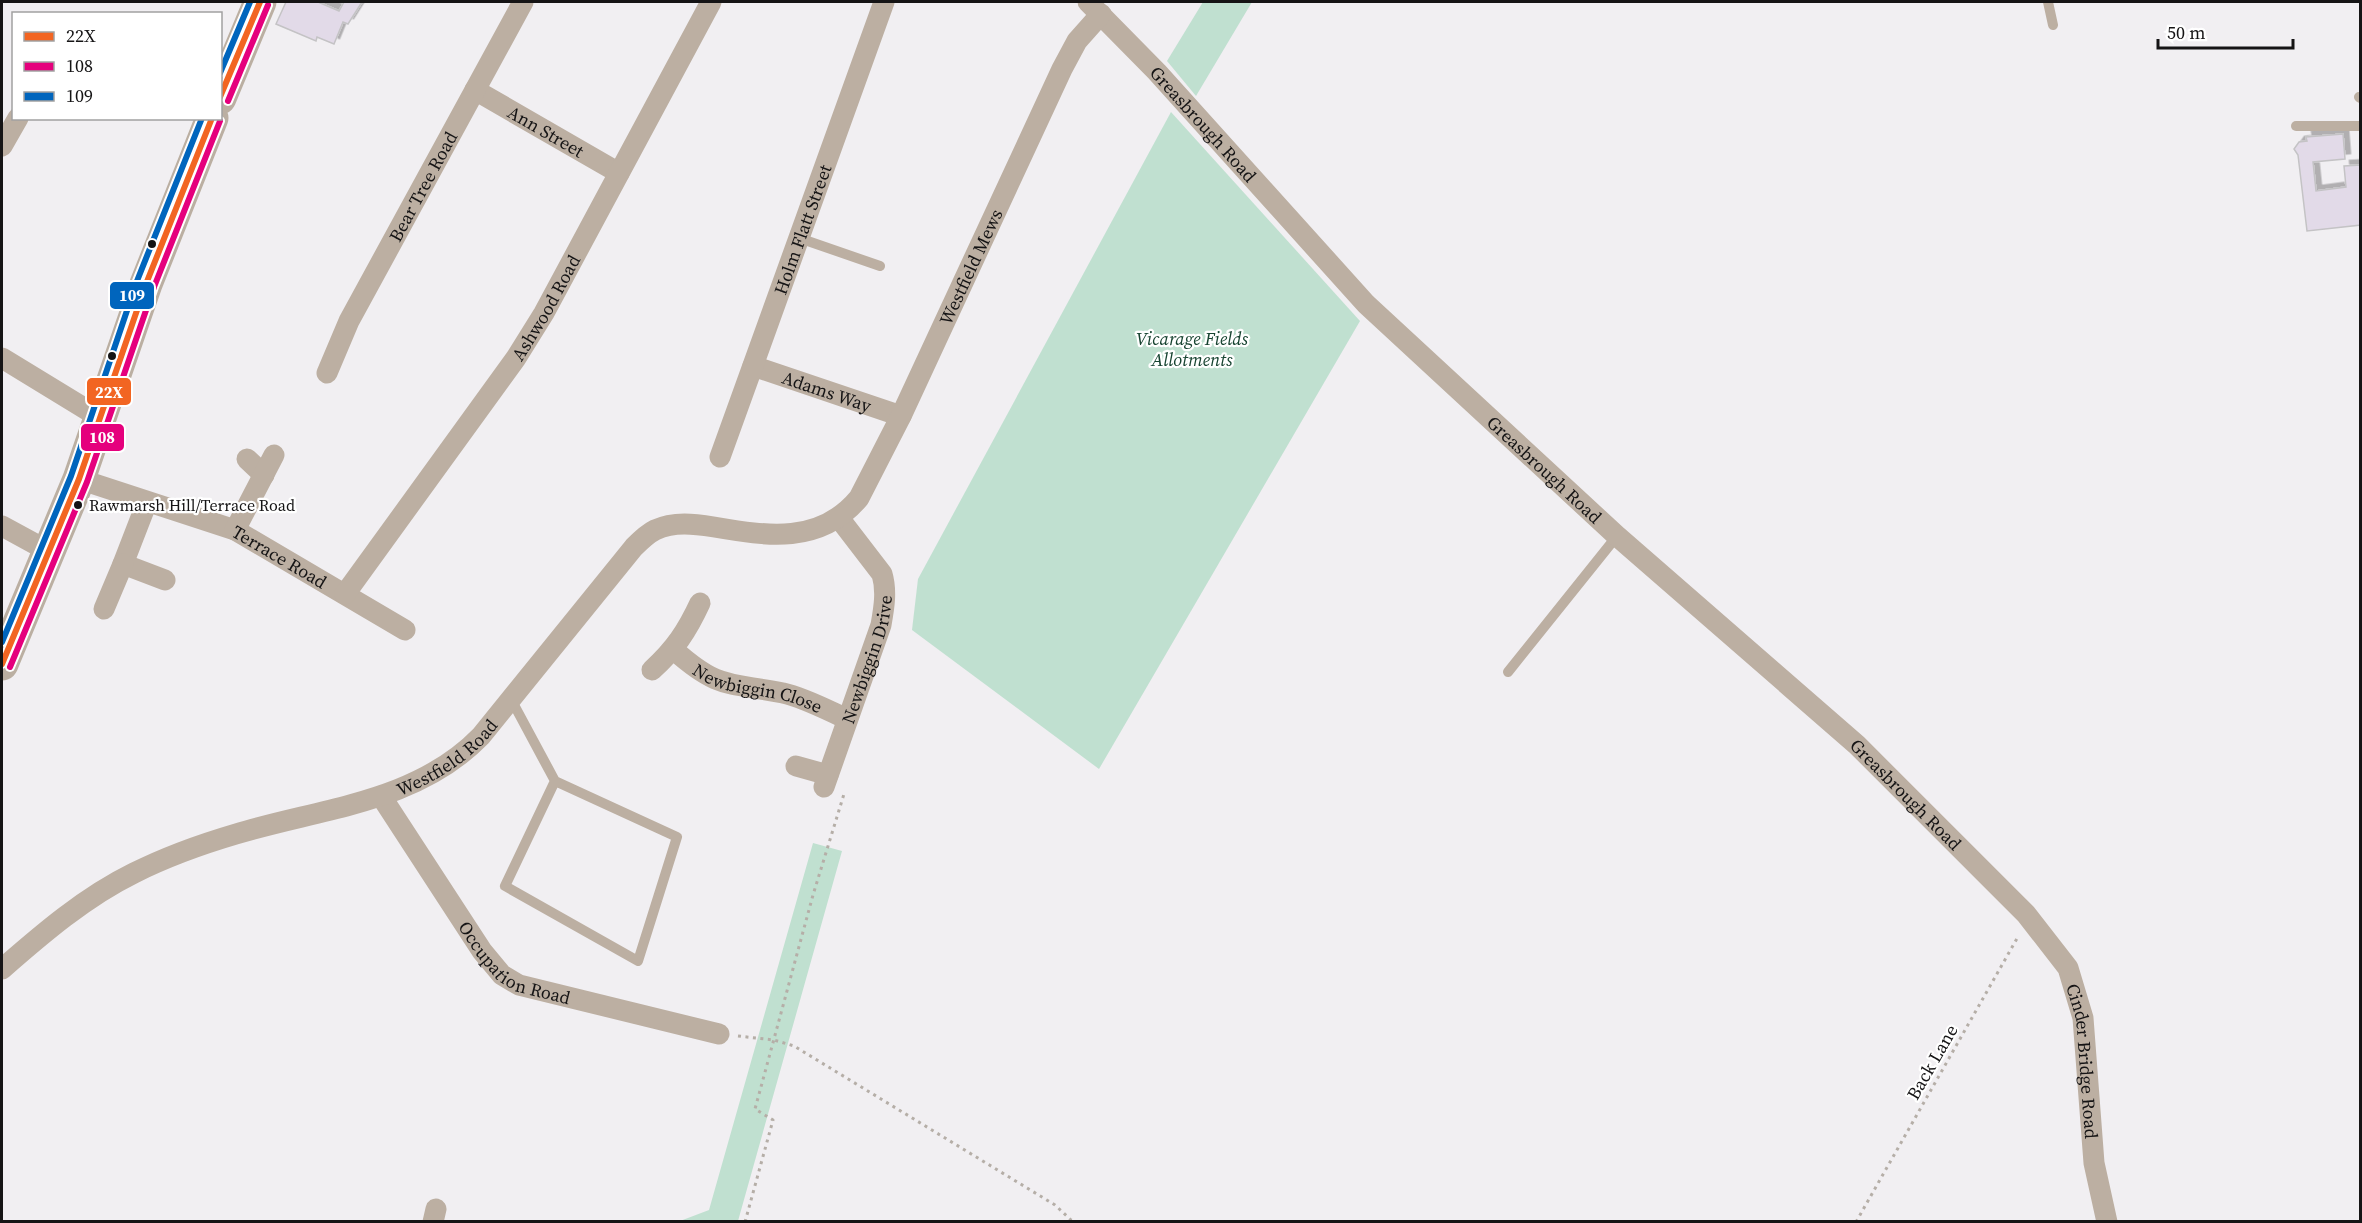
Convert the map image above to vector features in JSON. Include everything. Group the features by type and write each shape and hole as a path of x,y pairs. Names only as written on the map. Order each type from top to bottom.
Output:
{"main road":[{"path":"222,93 260,2"},
{"path":"2,664 79,479 102,419 146,284 211,120"}],"street":[{"name":"Bear Tree Road","path":"327,373 349,321 523,2"},
{"name":"Ashwood Road","path":"345,594 516,358 711,2"},
{"name":"Holm Flatt Street","path":"720,457 884,2"},
{"name":"Greasbrough Road","path":"1094,8 1157,72 1366,304 1617,536 1857,745 2026,914"},
{"name":"Westfield Mews","path":"839,518 859,498 900,416 1062,69 1094,8"},
{"name":"Ann Street","path":"475,90 619,173"},
{"path":"2,146 11,122"},
{"path":"2,358 102,419"},
{"name":"Adams Way","path":"753,366 900,416"},
{"path":"235,530 274,455"},
{"path":"246,459 264,475"},
{"name":"Terrace Road","path":"79,479 235,530 405,630"},
{"path":"104,609 147,502"},
{"name":"Westfield Road","path":"2,969 61,920 133,873 235,834 381,796 425,779 462,756 512,701 634,547 655,530 682,524 763,536 787,536 806,533 839,518"},
{"name":"Newbiggin Drive","path":"796,766 826,781 881,625 885,584 873,560 839,518"},
{"path":"2,526 48,551"},
{"path":"123,564 165,580"},
{"name":"Newbiggin Close","path":"652,670 674,650 686,633 699,603"},
{"name":"Newbiggin Close","path":"674,650 699,673 712,680 726,685 784,693 848,719"},
{"name":"Occupation Road","path":"381,796 463,925 502,975 519,985 719,1034"},
{"name":"Cinder Bridge Road","path":"2026,914 2068,968 2083,1018 2094,1163 2107,1221"}],"lane":[{"path":"2048,2 2053,25"},
{"path":"2296,126 2361,126"},
{"path":"799,238 880,266"},
{"path":"1508,672 1617,536"},
{"path":"512,701 555,781 677,837 638,961 505,886 555,781"}],"path":[{"path":"745,1221 773,1119 755,1109 813,896 844,793"},
{"name":"Back Lane","path":"1856,1221 2017,940 2026,914"},
{"path":"719,1034 774,1040 794,1046 1055,1205 1071,1221 1077,1221"}],"green space":[{"path":"1203,2 1252,2 1196,96 1167,61"},
{"name":"Vicarage Fields Allotments","path":"1171,112 1360,321 1099,769 912,630 918,579"},
{"path":"813,843 842,851 738,1221 680,1221 709,1210"}],"building":[{"path":"286,2 318,2 339,11 344,2 362,2 348,24 343,22 334,44 317,37 316,41 276,24"},
{"path":"2343,134 2345,159 2313,162 2316,191 2346,187 2344,166 2361,165 2361,225 2307,231 2298,155 2294,149 2299,142 2307,141 2306,137"}],"transit line":[{"name":"109","path":"222,68 250,2"},
{"name":"22X","path":"222,92 260,2"},
{"name":"108","path":"228,101 268,5"},
{"name":"109","path":"2,642 71,476 137,281 201,120"},
{"name":"22X","path":"2,664 79,479 146,284 211,120"},
{"name":"108","path":"10,667 87,482 154,287 220,121"}],"place":[{"name":"Rawmarsh Hill/Terrace Road","path":"78,505"}]}
